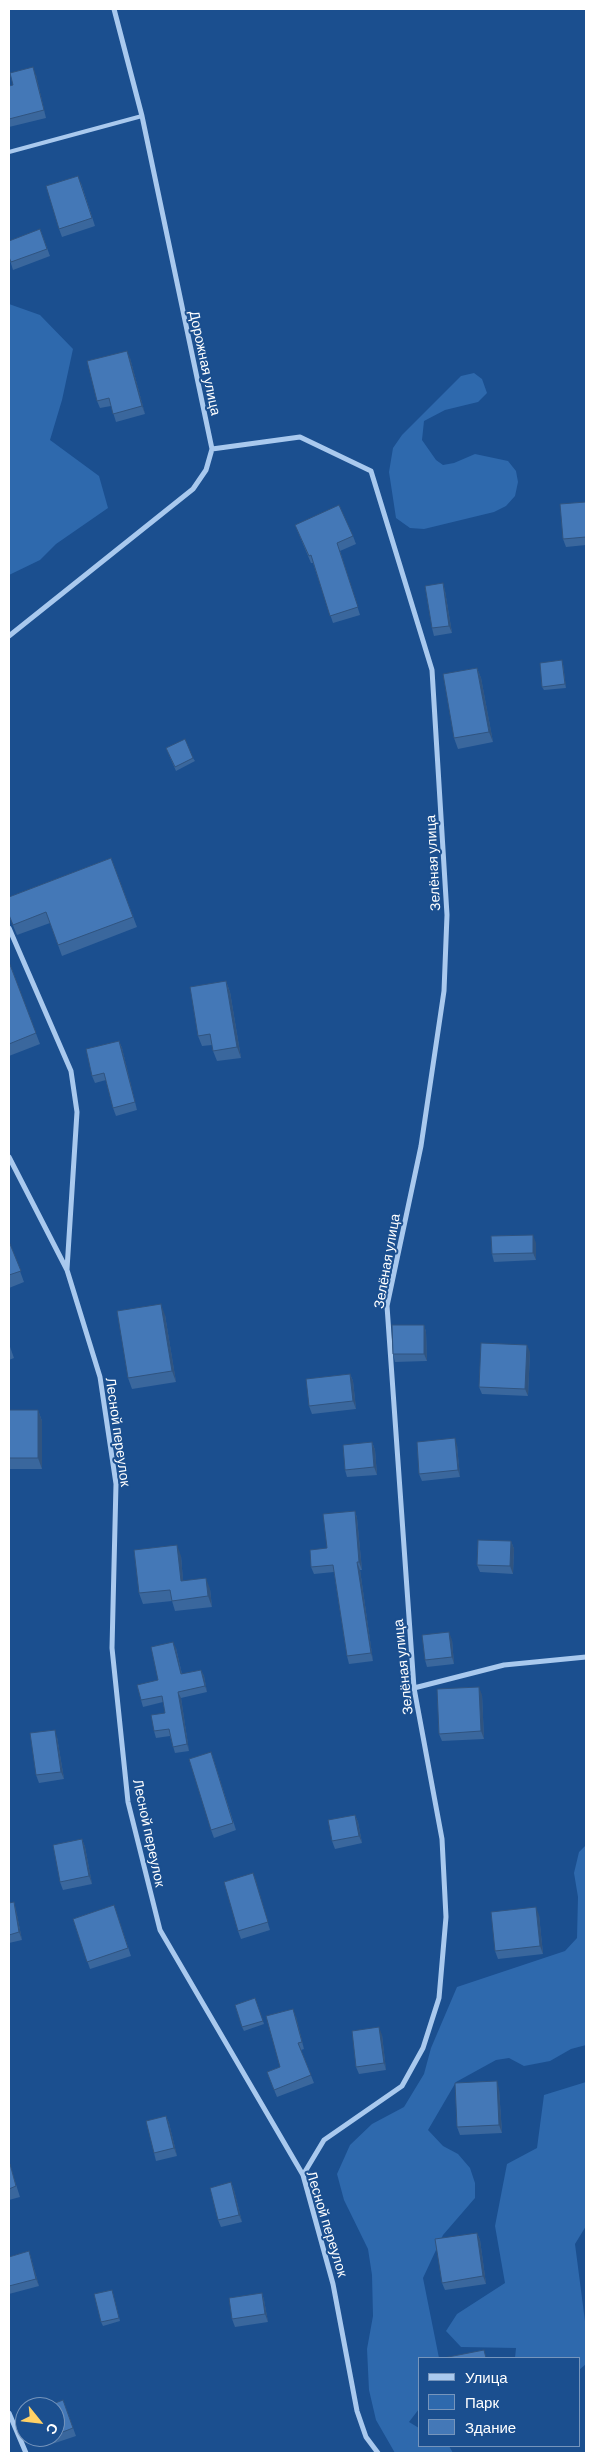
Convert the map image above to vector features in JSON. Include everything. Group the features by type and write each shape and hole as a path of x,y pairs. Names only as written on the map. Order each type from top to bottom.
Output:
{"street":[{"name":"Дорожная улица","path":"114,9 142,116 212,449"},
{"name":"Зелёная улица","path":"212,449 300,437 371,471 432,670 447,915 444,991 421,1146 387,1306 414,1688 442,1839 446,1917 439,1998 423,2048 402,2086 324,2140 303,2176"},
{"path":"9,636 193,489 206,470 212,449"},
{"path":"9,928 71,1071 77,1112 67,1270"},
{"name":"Лесной переулок","path":"9,1157 67,1270 100,1377 114,1474 112,1648 128,1802 160,1930 303,2176 333,2284 357,2411 366,2437 378,2453"},
{"path":"414,1688 504,1665 586,1657"},
{"path":"9,2413 26,2453"}],"lane":[{"path":"9,152 142,116"}],"green space":[{"path":"9,304 40,315 73,349 62,400 50,440 99,476 108,508 56,544 40,560 9,575"},
{"path":"474,373 482,379 487,393 478,402 445,410 424,421 422,440 436,460 443,465 454,463 475,454 508,461 516,471 518,482 515,496 506,506 494,512 424,529 410,528 396,518 389,472 393,448 402,435 461,376"},
{"path":"586,1845 586,2045 571,2049 550,2061 524,2066 509,2058 496,2060 456,2082 428,2130 443,2146 458,2154 470,2168 475,2183 475,2198 443,2235 423,2278 439,2357 418,2357 418,2410 409,2422 418,2427 418,2447 450,2447 453,2453 395,2453 376,2420 369,2390 367,2349 373,2316 372,2275 368,2249 344,2200 337,2174 350,2145 372,2124 404,2107 424,2074 431,2048 457,1987 565,1951 577,1938 578,1897 574,1873 579,1852"},
{"path":"586,2082 586,2226 575,2244 586,2329 586,2364 580,2369 580,2357 515,2357 516,2348 461,2347 446,2331 457,2314 505,2283 495,2226 507,2164 537,2148 544,2095"}],"building":[{"path":"33,67 44,110 9,119 9,86 13,85 10,73"},
{"path":"78,176 92,218 59,229 46,186"},
{"path":"40,229 47,249 11,262 9,257 9,241"},
{"path":"127,351 142,406 113,414 109,398 97,401 87,361"},
{"path":"586,502 586,537 563,539 560,504"},
{"path":"339,505 353,536 337,543 358,607 330,616 311,555 309,556 295,525"},
{"path":"443,583 449,626 432,628 425,586"},
{"path":"562,660 565,684 542,687 540,663"},
{"path":"477,668 489,732 454,738 443,674"},
{"path":"185,739 193,758 175,767 166,748"},
{"path":"111,858 133,917 58,945 46,912 13,925 9,915 9,897"},
{"path":"9,962 36,1033 9,1044"},
{"path":"226,981 237,1047 213,1051 210,1034 198,1036 190,987"},
{"path":"119,1041 135,1102 113,1108 104,1073 92,1076 86,1049"},
{"path":"533,1235 533,1253 492,1254 491,1236"},
{"path":"9,1245 21,1271 9,1275"},
{"path":"161,1304 172,1371 128,1378 117,1311"},
{"path":"392,1325 424,1325 424,1354 393,1354"},
{"path":"481,1343 527,1345 525,1389 479,1387"},
{"path":"350,1374 353,1401 309,1406 306,1379"},
{"path":"9,1410 38,1410 38,1458 9,1458"},
{"path":"455,1438 458,1470 419,1474 417,1442"},
{"path":"372,1442 374,1467 345,1470 343,1445"},
{"path":"355,1511 359,1562 357,1562 371,1653 347,1656 333,1565 311,1567 310,1550 327,1548 323,1514"},
{"path":"478,1540 511,1541 510,1566 477,1565"},
{"path":"177,1545 181,1581 206,1578 208,1596 172,1601 170,1590 139,1593 134,1550"},
{"path":"449,1632 452,1657 425,1660 422,1635"},
{"path":"173,1642 181,1674 201,1670 205,1686 178,1692 187,1744 173,1747 169,1729 154,1731 151,1715 165,1713 162,1696 141,1700 137,1685 158,1680 151,1647"},
{"path":"479,1687 481,1731 439,1734 437,1689"},
{"path":"55,1730 61,1772 36,1775 30,1733"},
{"path":"211,1752 233,1823 211,1830 189,1759"},
{"path":"355,1815 359,1836 332,1841 328,1820"},
{"path":"82,1839 89,1876 60,1882 53,1845"},
{"path":"253,1873 268,1922 238,1931 224,1882"},
{"path":"14,1902 19,1932 9,1935 9,1903"},
{"path":"114,1905 128,1948 87,1962 73,1919"},
{"path":"536,1907 540,1946 495,1951 491,1912"},
{"path":"255,1998 263,2021 242,2027 235,2005"},
{"path":"293,2009 302,2042 298,2043 311,2075 274,2090 267,2072 280,2067 266,2016"},
{"path":"379,2027 384,2063 356,2067 352,2031"},
{"path":"497,2081 499,2125 457,2127 455,2083"},
{"path":"166,2116 174,2148 154,2153 146,2121"},
{"path":"9,2164 16,2186 9,2189"},
{"path":"231,2182 239,2215 218,2220 210,2188"},
{"path":"477,2233 483,2276 442,2283 435,2239"},
{"path":"29,2251 36,2279 9,2286 9,2257"},
{"path":"112,2290 119,2318 101,2322 94,2294"},
{"path":"262,2293 265,2314 232,2319 229,2298"},
{"path":"484,2350 486,2357 448,2357"},
{"path":"65,2406 73,2428 65,2431"}]}
